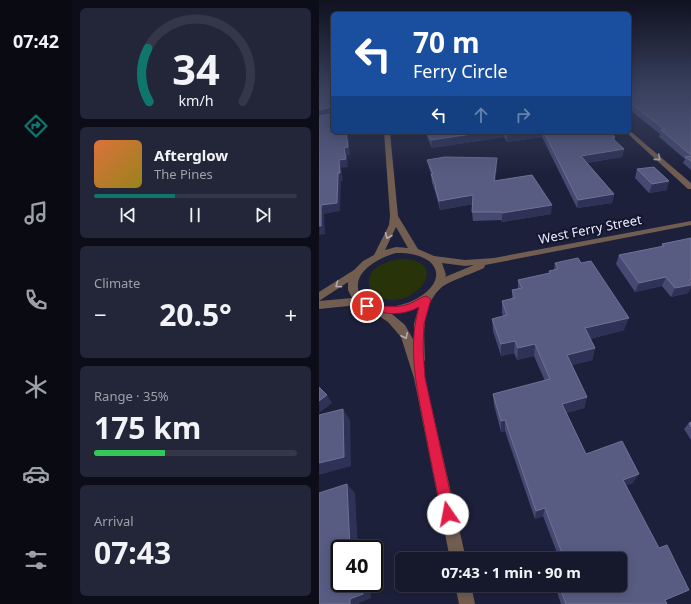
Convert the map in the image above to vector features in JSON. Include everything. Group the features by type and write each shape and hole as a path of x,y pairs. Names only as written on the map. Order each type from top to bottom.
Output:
{"street":[{"path":"378,255 393,225 394,216 387,134"},
{"path":"631,134 691,187"},
{"path":"394,216 414,250"},
{"name":"West Ferry Street","path":"439,284 475,267 494,261 691,223"},
{"path":"319,297 357,272 366,263 378,255 396,250 414,250 434,259 441,272 439,284 426,299 407,308 392,311 377,310"},
{"name":"West Ferry Street","path":"434,259 465,263 494,261"},
{"path":"357,272 353,289 359,301"},
{"path":"420,378 418,348 419,324 426,299"},
{"path":"319,305 359,301 390,318 401,329 412,351 420,378 457,552"},
{"path":"464,592 467,604"}],"green space":[{"path":"400,259 416,261 425,267 427,275 423,284 416,292 405,298 392,300 375,295 369,285 372,273 384,263"}],"building":[{"path":"319,119 331,119 331,134 346,134 348,147 344,148 346,159 339,160 340,173 338,173 337,203 321,205 321,226 319,226"},
{"path":"651,119 691,119 691,155 661,130 665,130"},
{"path":"428,134 472,134 431,140"},
{"path":"545,134 612,134 615,137 612,138 624,149 581,156 614,194 578,200"},
{"path":"691,156 691,161 685,157"},
{"path":"445,157 497,158 494,181 532,175 552,205 502,213 472,212 473,195 439,201 431,174 433,174 427,160"},
{"path":"654,167 669,181 652,184 637,169"},
{"path":"691,238 691,280 689,280 691,285 675,288 666,277 639,283 619,255 664,246 662,244"},
{"path":"578,258 581,263 591,261 629,318 585,328 595,348 567,355 587,397 562,404 586,454 622,441 639,474 623,480 659,548 667,545 689,590 665,600 667,604 566,604 562,592 627,592 627,552 562,552 545,508 536,511 505,420 501,421 493,394 550,379 535,344 518,348 515,341 501,344 492,319 507,315 502,301 515,298 512,290 522,288 518,280 550,273 549,271 558,269 555,263"},
{"path":"319,387 327,395 319,401"},
{"path":"343,409 344,457 319,463 319,415"},
{"path":"347,484 350,540 331,540 331,592 363,592 363,594 350,599 350,604 319,604 319,493"}],"route":[{"path":"367,306 377,310 392,311 407,308 426,299 419,324 418,348 420,378 448,514"}]}
